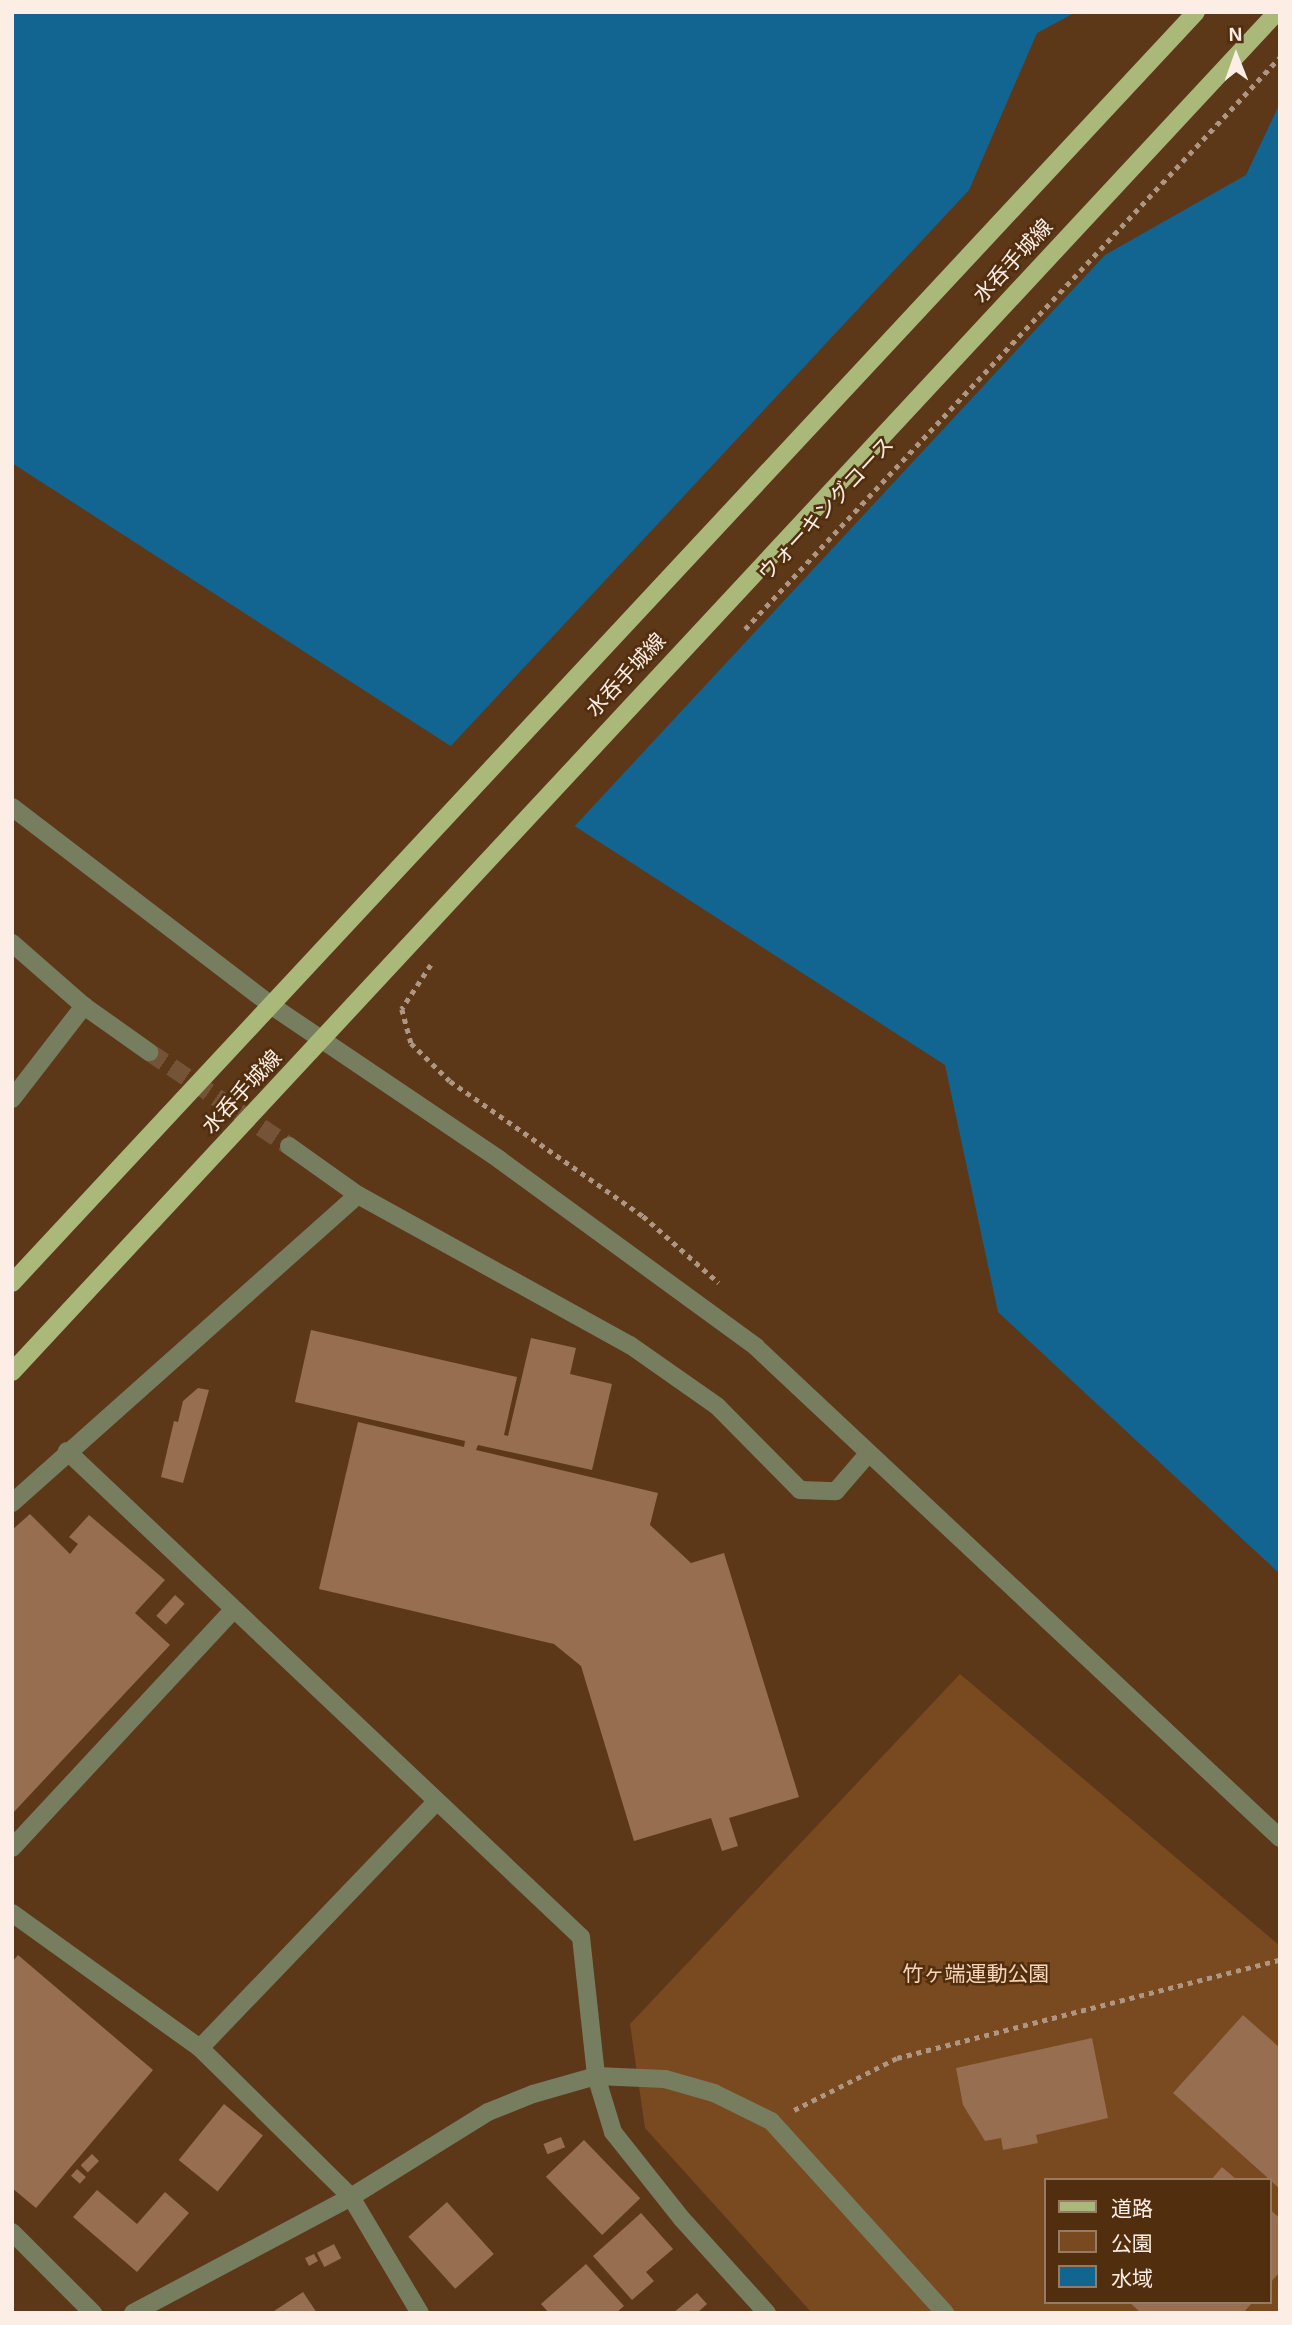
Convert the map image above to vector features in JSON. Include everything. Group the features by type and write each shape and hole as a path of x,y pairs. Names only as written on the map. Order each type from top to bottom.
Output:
{"main road":[{"name":"水呑手城線","path":"12,1283 1196,12"},
{"name":"水呑手城線","path":"12,1372 322,1039 380,972 1277,12"}],"street":[{"path":"12,807 272,1006 500,1160 756,1347 867,1455 1280,1838"},
{"path":"12,943 83,1006 149,1052"},
{"path":"12,1099 83,1006"},
{"path":"289,1146 358,1195 630,1345 717,1406 800,1490 836,1492 867,1455"},
{"path":"12,1503 67,1451 358,1195"},
{"path":"67,1451 581,1937 596,2076 613,2132 682,2219 766,2313"},
{"path":"12,1848 233,1610"},
{"path":"200,2048 437,1801"},
{"path":"12,1913 200,2048 351,2197 419,2313"},
{"path":"133,2313 351,2197 488,2112 533,2094 596,2076 665,2079 714,2093 771,2121 945,2313"},
{"path":"12,2232 93,2313"}],"path":[{"name":"ウォーキングコース","path":"737,637 1280,57"},
{"path":"410,996 433,962"},
{"path":"771,2121 897,2058 1280,1960"}],"green space":[{"name":"竹ヶ端運動公園","path":"960,1674 1280,1946 1280,2313 812,2313 645,2128 630,2024"}],"water":[{"path":"12,12 1280,12 1280,1574 998,1312 945,1065 12,463"}],"pier":[{"path":"1076,12 1280,12 1280,103 1246,175 1105,255 572,829 448,749 969,190 1037,33"}],"building":[{"path":"311,1330 517,1377 504,1435 508,1436 531,1338 576,1348 570,1374 612,1384 592,1470 478,1445 476,1450 658,1493 650,1525 691,1563 724,1553 799,1797 729,1818 738,1846 722,1851 711,1818 634,1841 581,1666 554,1644 319,1589 358,1422 464,1447 465,1441 295,1402"},
{"path":"198,1388 209,1390 183,1483 161,1477 174,1421 178,1422 183,1401"},
{"path":"30,1514 70,1554 78,1544 69,1537 89,1515 165,1580 135,1613 170,1645 12,1814 12,1530"},
{"path":"175,1595 185,1604 166,1625 156,1616"},
{"path":"18,1955 153,2070 36,2208 12,2188 12,1962"},
{"path":"1243,2015 1280,2048 1280,2189 1271,2178 1268,2178 1173,2093"},
{"path":"1092,2038 1108,2118 1036,2135 1038,2143 1003,2150 1001,2138 985,2141 963,2105 956,2068"},
{"path":"224,2104 263,2135 218,2191 179,2160"},
{"path":"561,2137 565,2147 548,2154 543,2144"},
{"path":"584,2140 640,2198 602,2235 546,2177"},
{"path":"92,2154 99,2161 88,2172 81,2165"},
{"path":"1222,2167 1235,2178 1213,2178"},
{"path":"77,2169 86,2177 80,2184 71,2176"},
{"path":"97,2190 137,2224 165,2192 189,2213 137,2272 73,2217"},
{"path":"447,2202 494,2254 455,2289 408,2237"},
{"path":"1271,2211 1280,2218 1280,2272 1271,2282"},
{"path":"641,2213 673,2249 646,2272 654,2281 632,2300 593,2256"},
{"path":"334,2244 341,2258 324,2267 317,2253"},
{"path":"314,2254 318,2261 309,2266 305,2258"},
{"path":"586,2264 624,2306 616,2313 549,2313 541,2304"},
{"path":"303,2292 317,2313 271,2313"},
{"path":"697,2293 707,2304 697,2313 673,2313"},
{"path":"1131,2304 1251,2304 1243,2313 1141,2313"}],"tunnel":[{"path":"149,1052 289,1146"}]}
